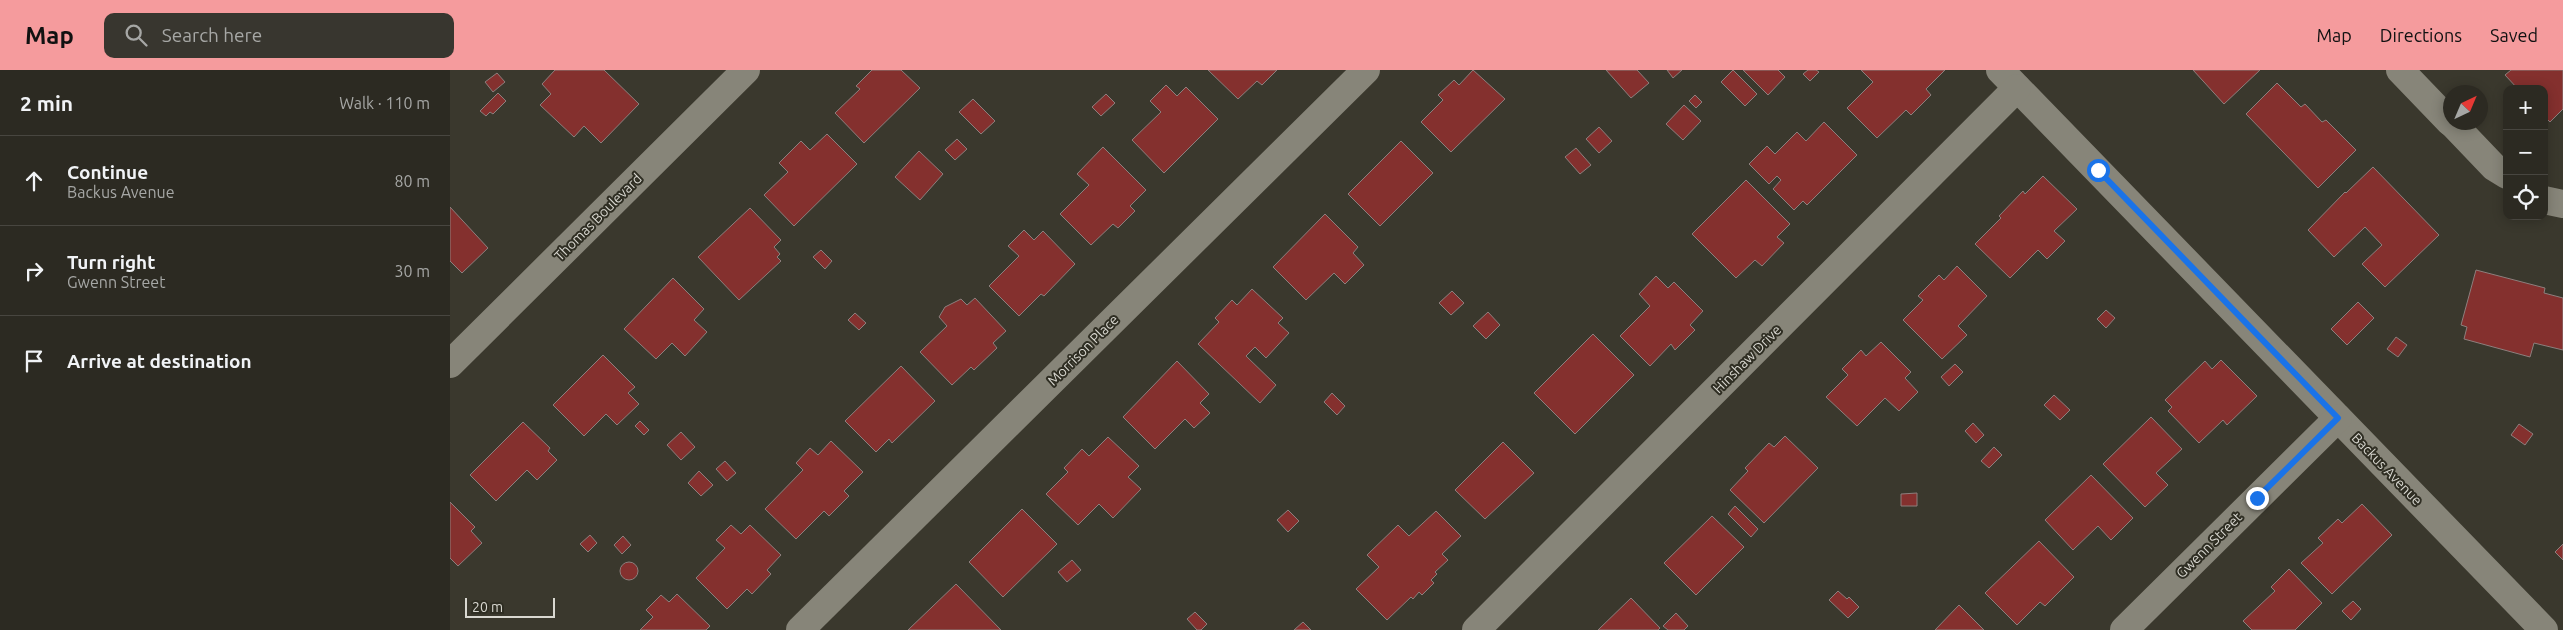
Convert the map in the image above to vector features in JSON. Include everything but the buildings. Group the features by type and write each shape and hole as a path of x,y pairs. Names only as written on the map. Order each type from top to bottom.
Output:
{"street":[{"name":"Morrison Place","path":"800,630 1366,70"},
{"path":"2400,70 2443,114"},
{"name":"Thomas Boulevard","path":"450,364 731,75"},
{"name":"Backus Avenue","path":"2009,79 2544,630"},
{"name":"Hinshaw Drive","path":"1476,630 2009,79"},
{"path":"2459,130 2494,167 2503,173"},
{"path":"2548,201 2563,204"},
{"name":"Gwenn Street","path":"2124,630 2338,418"}],"route":[{"path":"2098,170 2338,418 2257,498"}]}
